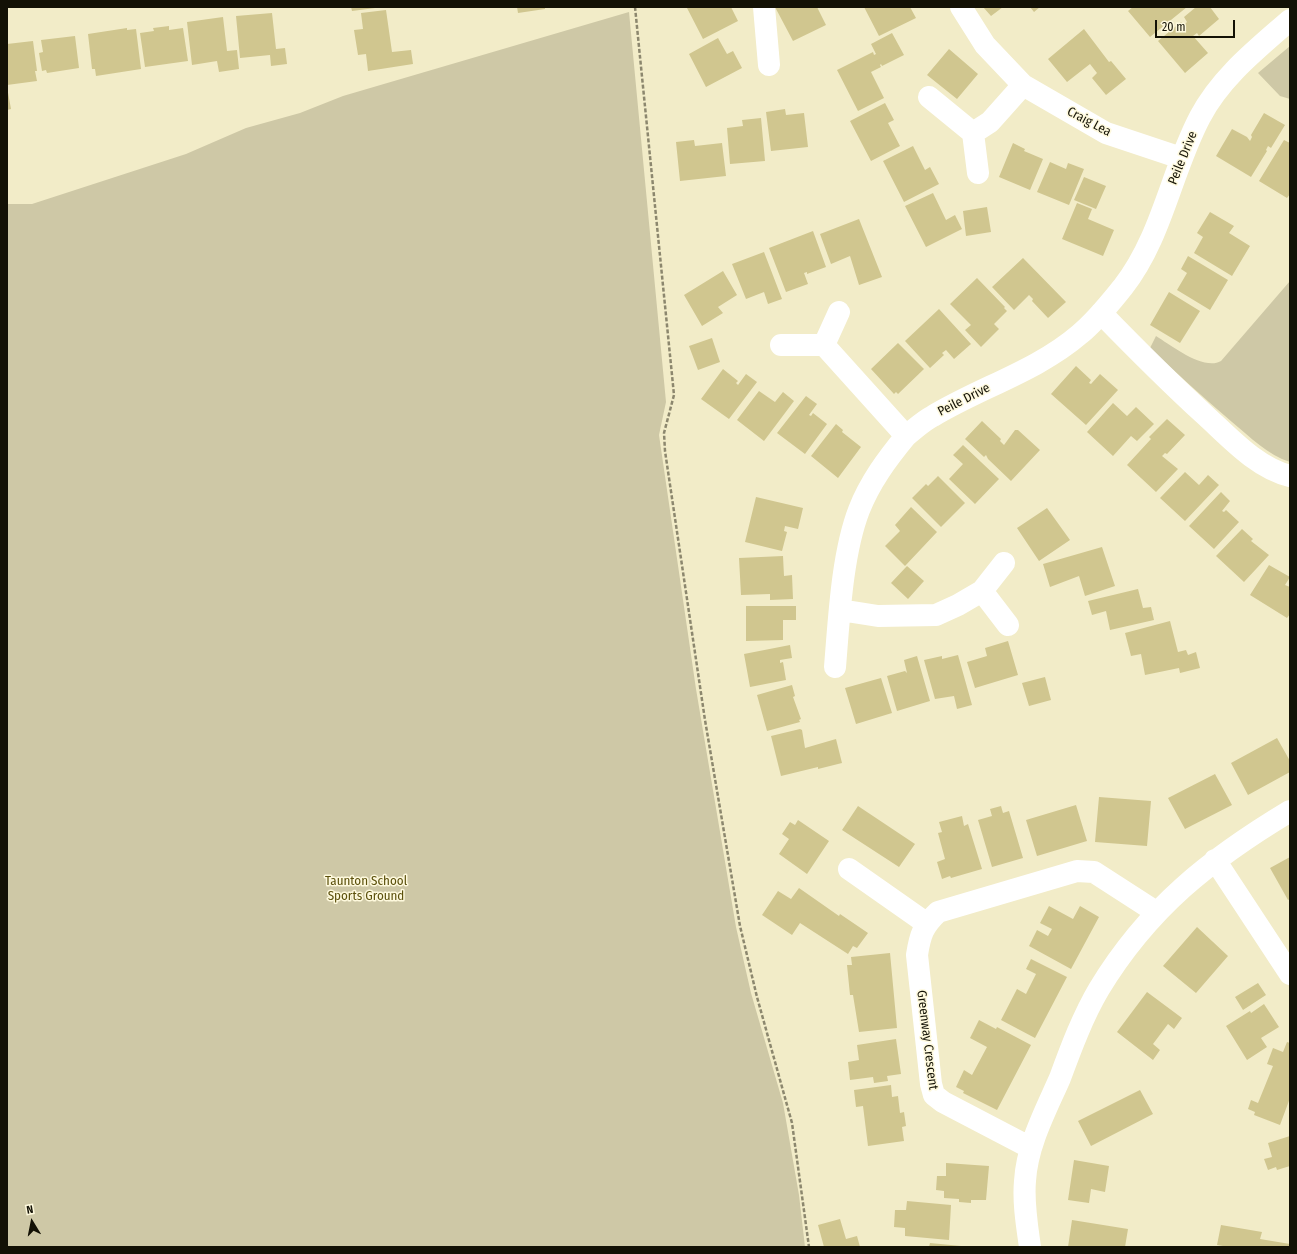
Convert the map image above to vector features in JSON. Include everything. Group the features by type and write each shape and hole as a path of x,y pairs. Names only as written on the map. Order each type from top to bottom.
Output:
{"street":[{"path":"764,7 769,65"},
{"name":"Craig Lea","path":"961,7 985,45 1024,85 1106,133 1181,158"},
{"name":"Peile Drive","path":"835,667 840,610 850,543 859,511 885,461 906,436 932,416 1049,356 1080,334 1101,313 1124,286 1149,246 1181,158 1200,117 1219,87 1290,20"},
{"path":"973,133 990,122 1024,85"},
{"path":"929,97 973,133 978,173"},
{"path":"824,345 839,312"},
{"path":"1101,313 1154,368 1224,432 1259,462 1282,474 1290,476"},
{"path":"781,345 824,345 906,436"},
{"path":"840,610 878,616 936,615 958,605 982,591 1004,563"},
{"path":"982,591 1008,625"},
{"path":"1030,1247 1025,1180 1031,1148 1075,1038 1099,989 1156,912 1184,884 1215,860 1290,811"},
{"path":"1215,860 1290,974"},
{"path":"849,868 926,923 938,912 1077,871 1094,872 1156,912"},
{"name":"Greenway Crescent","path":"926,923 920,938 917,955 931,1084 934,1095 943,1102 1031,1148"}],"path":[{"path":"635,7 674,395 664,433 665,451 705,720 740,926 757,997 792,1123 809,1247"}],"green space":[{"name":"Taunton School Sports Ground","path":"629,12 666,402 659,435 696,689 736,927 751,993 783,1103 799,1195 805,1247 7,1247 7,204 32,204 186,154 246,128 300,113 343,96"},
{"path":"1290,46 1290,99 1280,96 1258,73"},
{"path":"1290,281 1290,462 1274,455 1252,439 1150,348 1156,336 1179,351 1197,360 1206,363 1221,361"}],"building":[{"path":"351,7 375,7 375,8 352,11"},
{"path":"517,7 545,7 545,9 518,13"},
{"path":"731,7 738,21 703,39 687,8"},
{"path":"775,7 817,7 826,25 793,41"},
{"path":"864,7 910,7 916,18 879,36"},
{"path":"983,7 1003,7 991,16"},
{"path":"1030,7 1040,7 1034,12"},
{"path":"1133,7 1187,7 1150,37 1128,11"},
{"path":"1196,7 1210,7 1219,19 1199,36 1197,33 1193,36 1208,53 1185,73 1158,41 1181,22 1184,25 1187,22 1184,17"},
{"path":"386,10 392,52 411,50 413,64 368,71 366,54 358,55 354,30 363,29 361,13"},
{"path":"272,13 276,49 285,48 287,64 271,66 270,55 240,58 236,16"},
{"path":"223,17 227,51 237,50 239,69 219,72 217,61 192,65 187,22"},
{"path":"169,26 169,30 183,28 188,61 145,67 140,33 154,31 153,28"},
{"path":"127,28 127,30 136,29 141,69 96,76 95,69 92,69 88,34"},
{"path":"1084,29 1109,62 1111,61 1126,79 1106,95 1092,78 1097,73 1090,64 1067,82 1048,59"},
{"path":"892,33 904,55 882,66 881,64 881,67 871,72 884,98 858,111 837,70 873,52 874,55 876,54 871,44"},
{"path":"75,36 79,68 47,73 46,70 42,71 39,53 43,52 41,40"},
{"path":"718,38 727,54 733,51 742,68 706,87 689,54"},
{"path":"33,41 37,81 7,85 7,44"},
{"path":"949,49 978,74 957,99 927,75"},
{"path":"7,87 11,109 7,110"},
{"path":"885,103 894,120 888,123 900,146 871,161 850,121"},
{"path":"785,109 786,115 804,113 808,147 771,151 766,112"},
{"path":"1264,113 1285,125 1271,148 1268,146 1267,151 1251,177 1216,156 1232,129 1247,137 1250,141 1252,137 1251,135"},
{"path":"761,118 765,161 730,164 727,128 743,126 742,120"},
{"path":"694,140 695,146 722,143 726,176 680,181 676,142"},
{"path":"1284,140 1290,143 1290,194 1287,198 1259,181"},
{"path":"1013,143 1025,149 1024,151 1043,159 1030,190 999,177"},
{"path":"913,146 925,170 930,167 939,184 904,202 883,161"},
{"path":"1050,162 1066,169 1068,163 1084,169 1069,205 1037,192"},
{"path":"1084,177 1106,186 1096,209 1074,200"},
{"path":"933,193 946,220 955,215 962,229 926,247 905,206"},
{"path":"1077,203 1092,209 1088,219 1114,230 1103,256 1062,239"},
{"path":"987,207 991,232 966,236 963,211"},
{"path":"1210,212 1234,226 1229,233 1250,246 1232,276 1194,253 1203,237 1197,233"},
{"path":"859,219 882,277 859,285 850,256 831,264 820,234"},
{"path":"813,231 826,267 807,274 807,272 804,273 808,284 786,292 769,248"},
{"path":"764,252 782,299 768,304 764,292 746,299 732,264"},
{"path":"1188,256 1228,280 1210,310 1177,290 1187,273 1181,269"},
{"path":"1023,258 1066,302 1048,318 1032,301 1033,299 1029,295 1014,310 992,287"},
{"path":"723,271 737,295 718,307 723,313 702,326 684,295"},
{"path":"977,278 1005,307 1004,308 1007,311 994,324 999,329 981,347 965,330 971,325 950,304"},
{"path":"1169,292 1200,311 1180,343 1150,325"},
{"path":"939,309 971,344 954,359 946,350 942,353 944,355 930,368 905,341"},
{"path":"712,338 720,362 698,370 689,346"},
{"path":"898,343 924,369 898,394 896,392 894,394 871,369"},
{"path":"1076,366 1091,380 1089,383 1091,384 1100,374 1118,390 1086,425 1051,394"},
{"path":"723,369 738,381 736,383 738,385 746,374 757,382 729,419 701,399"},
{"path":"759,391 775,402 783,392 794,401 764,441 737,420"},
{"path":"806,396 817,404 809,415 811,416 813,413 827,424 805,454 777,433"},
{"path":"1113,403 1127,416 1136,407 1154,424 1137,441 1131,436 1113,456 1087,432"},
{"path":"1167,419 1185,435 1167,454 1165,453 1162,456 1178,469 1156,492 1127,465 1151,439 1149,437"},
{"path":"982,421 1001,439 1000,441 1004,445 1015,430 1018,430 1040,450 1011,481 988,459 986,455 984,457 965,439"},
{"path":"836,424 843,430 842,432 861,447 838,478 811,456"},
{"path":"963,445 999,479 975,504 949,479 963,464 953,455"},
{"path":"1185,472 1199,485 1208,475 1219,485 1185,521 1160,498"},
{"path":"938,476 965,503 941,527 912,498 926,484 928,486"},
{"path":"1221,492 1230,501 1222,511 1224,512 1226,510 1239,522 1214,549 1189,526"},
{"path":"756,497 803,508 798,529 785,526 784,531 787,532 782,551 745,542"},
{"path":"911,507 937,532 905,566 885,546 900,531 895,525"},
{"path":"1047,508 1070,540 1039,561 1017,528"},
{"path":"1242,529 1253,539 1251,541 1269,555 1244,582 1216,556"},
{"path":"1102,547 1115,586 1085,596 1079,576 1050,587 1043,564"},
{"path":"783,556 784,576 792,575 793,599 770,600 770,594 741,595 739,558"},
{"path":"1269,565 1290,577 1285,585 1290,587 1290,614 1287,618 1250,595"},
{"path":"907,566 924,581 908,599 891,583"},
{"path":"1138,589 1143,608 1151,607 1154,620 1110,630 1106,611 1092,615 1088,601"},
{"path":"746,606 796,606 796,620 783,620 783,640 746,641"},
{"path":"1170,621 1178,652 1186,650 1188,655 1196,652 1200,668 1180,673 1179,668 1145,675 1141,654 1131,656 1125,633"},
{"path":"1008,641 1018,675 975,688 967,662 987,656 985,648"},
{"path":"790,645 792,658 780,660 780,663 783,662 786,680 750,687 744,654"},
{"path":"958,655 972,705 957,709 954,696 935,699 924,660 942,656 942,659"},
{"path":"917,656 930,701 897,711 887,676 905,671 907,673 904,660"},
{"path":"1045,677 1051,700 1029,706 1022,683"},
{"path":"881,678 892,713 856,724 845,688"},
{"path":"792,685 795,696 793,697 801,719 799,720 800,722 767,731 757,695"},
{"path":"800,729 802,730 805,748 836,739 842,763 781,776 771,736"},
{"path":"1277,738 1290,761 1290,772 1248,795 1231,763"},
{"path":"1215,774 1232,805 1185,829 1168,798"},
{"path":"1099,797 1151,801 1147,846 1095,842"},
{"path":"1076,805 1087,841 1037,856 1026,820"},
{"path":"858,806 915,844 899,867 842,830"},
{"path":"1001,806 1003,813 1009,811 1023,858 992,867 978,820 992,816 990,809"},
{"path":"962,816 964,826 968,824 982,869 951,878 950,876 942,879 937,862 945,859 938,833 942,832 939,822"},
{"path":"798,820 829,841 807,874 779,854 789,839 782,834 790,822 795,825"},
{"path":"1290,857 1290,899 1288,900 1270,868"},
{"path":"799,888 839,916 840,914 868,933 857,948 853,946 848,954 800,923 792,935 762,915 778,891 791,899"},
{"path":"1049,906 1073,919 1080,906 1099,917 1071,969 1029,946 1037,930 1048,936 1052,929 1040,923"},
{"path":"1197,927 1228,956 1196,993 1163,966"},
{"path":"890,953 897,1028 859,1032 853,995 850,995 847,965 852,965 851,957"},
{"path":"1031,959 1067,977 1035,1038 1001,1020 1017,989 1026,994 1036,974 1026,969"},
{"path":"1258,983 1266,995 1243,1010 1235,997"},
{"path":"1147,992 1182,1018 1174,1029 1168,1024 1153,1044 1160,1050 1153,1060 1117,1032"},
{"path":"1264,1004 1279,1027 1261,1038 1267,1047 1247,1060 1226,1026 1250,1011 1251,1013"},
{"path":"979,1020 996,1029 997,1027 1031,1045 997,1110 963,1093 964,1091 956,1087 964,1070 972,1075 987,1047 970,1038"},
{"path":"896,1039 901,1074 887,1076 888,1081 874,1083 873,1077 850,1080 848,1062 859,1060 857,1045"},
{"path":"1287,1042 1290,1043 1290,1098 1280,1125 1254,1115 1255,1112 1248,1109 1251,1100 1258,1103 1273,1066 1267,1064 1273,1048 1283,1052"},
{"path":"891,1085 892,1097 898,1096 900,1113 904,1112 906,1126 902,1127 904,1141 868,1146 863,1106 856,1107 854,1090"},
{"path":"1140,1090 1153,1114 1091,1146 1078,1121"},
{"path":"1290,1136 1290,1166 1277,1170 1276,1167 1268,1170 1264,1159 1272,1157 1268,1143"},
{"path":"1074,1160 1109,1166 1105,1192 1091,1189 1089,1203 1068,1200"},
{"path":"946,1163 989,1166 986,1200 971,1200 971,1203 959,1202 959,1199 944,1198 944,1191 936,1190 937,1176 946,1176"},
{"path":"907,1201 951,1205 949,1240 905,1236 905,1228 894,1227 895,1210 906,1210"},
{"path":"840,1219 846,1239 857,1236 860,1247 824,1247 818,1225"},
{"path":"1072,1220 1128,1229 1125,1247 1068,1247"},
{"path":"1221,1225 1262,1232 1260,1239 1290,1244 1290,1247 1229,1247 1217,1245"},
{"path":"930,1243 961,1246 961,1247 929,1247"}]}
